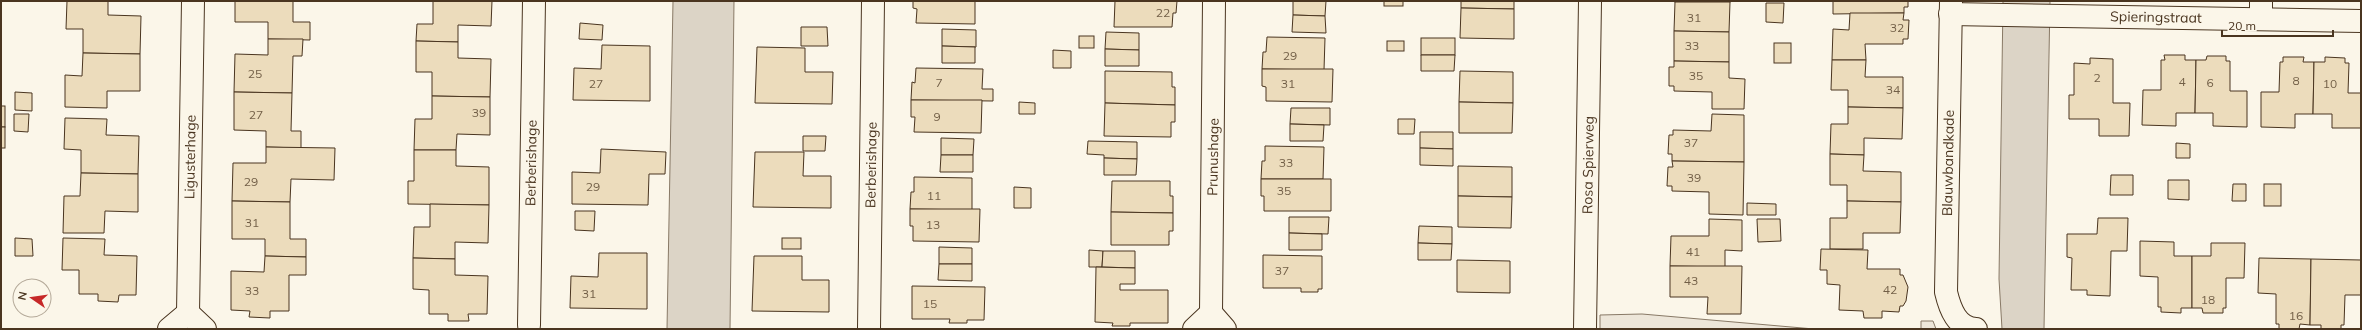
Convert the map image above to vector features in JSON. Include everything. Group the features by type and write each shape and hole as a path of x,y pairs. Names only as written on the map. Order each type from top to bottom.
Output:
{"street":[{"name":"Ligusterhage","path":"188,313 193,1"},
{"name":"Berberishage","path":"529,328 534,1"},
{"name":"Berberishage","path":"869,329 873,1"},
{"name":"Prunushage","path":"1211,313 1214,1"},
{"name":"Rosa Spierweg","path":"1585,329 1590,1"},
{"name":"Spieringstraat","path":"1950,8 1998,14 2053,16 2156,9 2261,10 2361,21"},
{"name":"Blauwbandkade","path":"1950,8 1946,292 1950,308 1968,326"},
{"path":"169,329 188,313 205,329"},
{"path":"1194,329 1211,313 1225,329"}],"shaded area":[{"path":"673,1 734,1 730,329 667,329"},
{"path":"2003,1 2050,1 2044,329 2002,329 1999,279"},
{"path":"1642,314 1814,329 1600,329 1600,315"},
{"path":"1921,321 1933,321 1936,329 1921,329"}],"building":[{"path":"67,1 108,1 108,15 141,16 140,54 83,53 83,29 66,29"},
{"path":"235,1 293,1 293,22 310,22 310,40 268,39 268,22 235,22"},
{"path":"433,1 492,1 491,26 458,25 458,42 416,41 417,24 433,24"},
{"path":"913,1 975,1 975,24 916,23 917,9 913,8"},
{"path":"1115,1 1177,1 1176,13 1173,13 1172,27 1114,27"},
{"path":"1293,1 1326,1 1325,16 1293,15"},
{"path":"1384,1 1403,1 1403,6 1384,6"},
{"path":"1461,1 1514,1 1514,9 1461,8"},
{"path":"1730,1 1730,2 1675,2"},
{"path":"1833,1 1908,1 1908,7 1904,7 1904,13 1833,14"},
{"path":"1675,2 1730,2 1729,32 1674,31"},
{"path":"1766,3 1784,3 1783,23 1766,22"},
{"path":"1461,8 1514,9 1514,39 1460,38"},
{"path":"1850,13 1904,13 1903,20 1909,20 1908,39 1903,39 1903,44 1865,44 1866,60 1832,60 1833,29 1849,30"},
{"path":"1293,15 1325,16 1326,33 1292,32"},
{"path":"580,23 603,25 602,40 579,39"},
{"path":"801,27 827,27 828,46 801,46"},
{"path":"942,29 976,30 976,47 942,46"},
{"path":"1674,31 1729,32 1729,62 1674,61"},
{"path":"1106,32 1139,33 1139,50 1105,49"},
{"path":"1079,36 1094,36 1094,48 1079,48"},
{"path":"1267,37 1325,38 1324,70 1262,69 1263,52 1266,52"},
{"path":"1421,38 1455,38 1455,55 1421,55"},
{"path":"268,39 303,39 302,56 293,56 292,93 234,92 235,54 268,55"},
{"path":"416,41 458,42 458,58 491,59 490,97 432,96 432,72 416,72"},
{"path":"1387,41 1404,41 1404,51 1387,51"},
{"path":"1774,43 1791,43 1791,63 1774,63"},
{"path":"602,45 650,46 650,101 573,100 574,68 601,69"},
{"path":"942,46 975,47 975,63 942,63"},
{"path":"757,47 805,48 805,72 833,72 832,104 755,103"},
{"path":"1105,49 1139,50 1139,66 1105,66"},
{"path":"1053,50 1071,51 1071,68 1053,68"},
{"path":"83,53 140,54 140,91 107,91 107,108 65,107 65,75 82,76"},
{"path":"1421,55 1455,55 1454,71 1421,71"},
{"path":"2164,55 2185,55 2185,60 2196,60 2195,113 2176,113 2176,126 2142,125 2143,90 2161,90 2161,60 2165,60"},
{"path":"2207,56 2226,56 2226,61 2230,61 2230,91 2247,91 2247,127 2213,126 2213,113 2195,113 2196,60 2206,60"},
{"path":"2283,57 2304,57 2303,62 2314,62 2313,114 2295,114 2295,128 2261,127 2261,92 2279,92 2280,62 2283,62"},
{"path":"2325,57 2345,58 2345,63 2349,63 2348,93 2361,93 2361,128 2332,128 2332,114 2313,114 2314,62 2325,62"},
{"path":"2090,58 2113,59 2113,103 2130,103 2129,136 2099,136 2099,119 2069,119 2069,95 2074,95 2074,63 2090,64"},
{"path":"1832,60 1866,60 1865,77 1903,77 1903,108 1848,107 1848,90 1831,90"},
{"path":"1674,61 1729,62 1729,78 1745,79 1744,109 1712,109 1712,92 1674,91 1674,86 1669,86 1669,67 1674,67"},
{"path":"916,68 983,69 982,89 993,89 993,101 911,100 912,82 915,83"},
{"path":"1262,69 1333,69 1332,102 1266,101 1266,87 1262,86"},
{"path":"1105,71 1172,72 1172,87 1175,87 1175,105 1105,103"},
{"path":"1460,71 1513,72 1513,103 1459,102"},
{"path":"15,92 32,93 32,111 15,110"},
{"path":"234,92 292,93 291,131 301,131 301,148 266,147 266,131 234,130"},
{"path":"432,96 490,97 490,135 457,134 456,150 414,150 415,119 432,119"},
{"path":"911,100 982,100 981,133 914,132 915,117 911,117"},
{"path":"1019,102 1035,103 1035,114 1019,114"},
{"path":"1459,102 1513,103 1512,133 1459,133"},
{"path":"1105,103 1175,105 1175,122 1171,122 1171,137 1104,136"},
{"path":"1,106 5,106 5,127 1,127"},
{"path":"1848,107 1903,108 1902,139 1864,138 1864,155 1830,154 1831,124 1848,124"},
{"path":"1291,108 1330,108 1330,125 1290,124"},
{"path":"14,114 29,114 28,132 14,131"},
{"path":"1712,114 1744,115 1744,162 1672,161 1672,154 1668,154 1669,135 1673,135 1673,130 1711,131"},
{"path":"65,118 107,119 106,135 139,136 138,174 81,173 81,150 64,149"},
{"path":"1398,119 1415,119 1414,134 1398,134"},
{"path":"1290,124 1324,125 1323,141 1290,141"},
{"path":"1,127 5,127 5,148 1,148"},
{"path":"1420,132 1453,132 1453,149 1420,148"},
{"path":"803,136 826,136 825,151 803,151"},
{"path":"941,138 974,139 973,155 941,155"},
{"path":"1088,141 1137,142 1137,159 1104,158 1104,155 1087,154"},
{"path":"2176,143 2190,144 2190,158 2176,158"},
{"path":"1265,146 1324,147 1323,179 1261,179 1262,161 1265,161"},
{"path":"266,147 335,148 334,180 291,179 290,202 232,201 233,163 266,163"},
{"path":"1420,148 1453,149 1453,166 1420,165"},
{"path":"601,149 666,152 665,174 649,174 648,205 572,204 572,172 600,173"},
{"path":"414,150 456,150 456,166 489,167 489,205 408,204 408,181 414,181"},
{"path":"755,152 804,152 803,176 831,176 831,208 753,207"},
{"path":"1830,154 1864,155 1863,171 1901,172 1901,202 1847,201 1847,185 1830,185"},
{"path":"941,155 973,155 973,172 940,172"},
{"path":"1104,158 1137,159 1136,175 1104,175"},
{"path":"1672,161 1744,162 1743,215 1709,214 1709,192 1672,191 1672,186 1667,186 1668,167 1673,167"},
{"path":"1458,166 1512,167 1512,197 1458,196"},
{"path":"81,173 138,174 138,212 105,211 104,233 63,233 64,196 80,196"},
{"path":"2111,175 2133,175 2133,195 2110,195"},
{"path":"914,177 972,178 972,210 910,209 911,192 914,192"},
{"path":"1261,179 1331,179 1331,211 1264,211 1264,196 1261,196"},
{"path":"2168,180 2189,180 2189,200 2168,199"},
{"path":"1112,181 1170,181 1170,196 1173,196 1173,213 1111,212"},
{"path":"2233,184 2246,184 2246,201 2232,201"},
{"path":"2264,184 2281,184 2281,206 2264,206"},
{"path":"1014,187 1031,188 1031,208 1014,208"},
{"path":"1458,196 1512,197 1511,228 1458,227"},
{"path":"232,201 290,202 290,239 306,239 306,257 265,256 265,239 232,239"},
{"path":"1847,201 1901,202 1900,233 1863,233 1863,249 1830,249 1830,218 1847,218"},
{"path":"1747,203 1776,204 1776,215 1747,215"},
{"path":"430,204 489,205 488,243 455,242 455,259 413,258 414,227 430,227"},
{"path":"910,209 980,209 979,242 913,241 913,226 910,226"},
{"path":"575,211 595,211 594,231 575,230"},
{"path":"1111,212 1173,213 1173,231 1169,231 1169,245 1111,245"},
{"path":"1289,217 1329,217 1328,234 1289,233"},
{"path":"2098,218 2128,218 2127,251 2111,251 2110,296 2087,295 2087,290 2071,290 2072,258 2067,257 2067,234 2097,234"},
{"path":"1709,219 1742,220 1742,251 1725,250 1725,267 1670,266 1671,236 1709,236"},
{"path":"1757,219 1780,219 1781,241 1758,242"},
{"path":"1419,226 1452,227 1452,244 1418,243"},
{"path":"1289,233 1322,234 1322,250 1289,250"},
{"path":"15,238 32,239 33,256 15,256"},
{"path":"63,238 105,239 104,255 137,256 136,295 119,295 118,302 98,301 98,294 79,294 79,270 62,270"},
{"path":"782,238 801,238 801,249 782,249"},
{"path":"2140,241 2174,242 2174,256 2192,256 2192,308 2181,308 2181,313 2161,312 2161,307 2158,307 2158,277 2140,276"},
{"path":"1418,243 1452,244 1451,260 1418,260"},
{"path":"2211,243 2245,243 2244,278 2226,278 2226,308 2223,308 2223,313 2203,313 2202,308 2192,308 2192,256 2211,256"},
{"path":"939,247 972,248 972,264 939,264"},
{"path":"1821,249 1868,250 1867,269 1900,269 1900,275 1903,275 1908,287 1906,301 1903,306 1900,306 1899,312 1882,311 1882,318 1864,318 1863,311 1839,310 1840,285 1827,284 1827,270 1820,270"},
{"path":"1089,250 1103,251 1102,267 1089,267"},
{"path":"1103,251 1135,251 1135,268 1102,267"},
{"path":"599,253 647,253 647,309 570,308 571,276 598,277"},
{"path":"1263,255 1322,256 1322,289 1318,289 1318,292 1301,292 1301,288 1263,288"},
{"path":"265,256 306,257 306,275 289,275 289,311 270,311 270,318 249,317 250,311 231,310 231,271 264,272"},
{"path":"754,256 802,256 802,280 829,280 829,312 752,311"},
{"path":"413,258 455,259 455,275 488,276 487,314 468,314 469,321 448,321 448,314 429,314 429,290 413,289"},
{"path":"2259,258 2311,259 2310,325 2300,324 2299,329 2279,329 2279,324 2276,324 2276,294 2258,293"},
{"path":"2311,259 2361,260 2361,295 2345,295 2344,325 2341,325 2341,329 2321,329 2321,325 2310,325"},
{"path":"1457,260 1510,261 1510,293 1457,292"},
{"path":"939,264 972,264 972,281 938,280"},
{"path":"1670,266 1742,266 1741,314 1707,314 1708,297 1670,297"},
{"path":"1096,267 1135,268 1135,284 1120,284 1120,290 1168,290 1168,323 1130,323 1130,326 1112,326 1113,323 1095,322"},
{"path":"912,286 985,287 984,320 967,320 967,323 949,323 950,319 912,319"}]}
